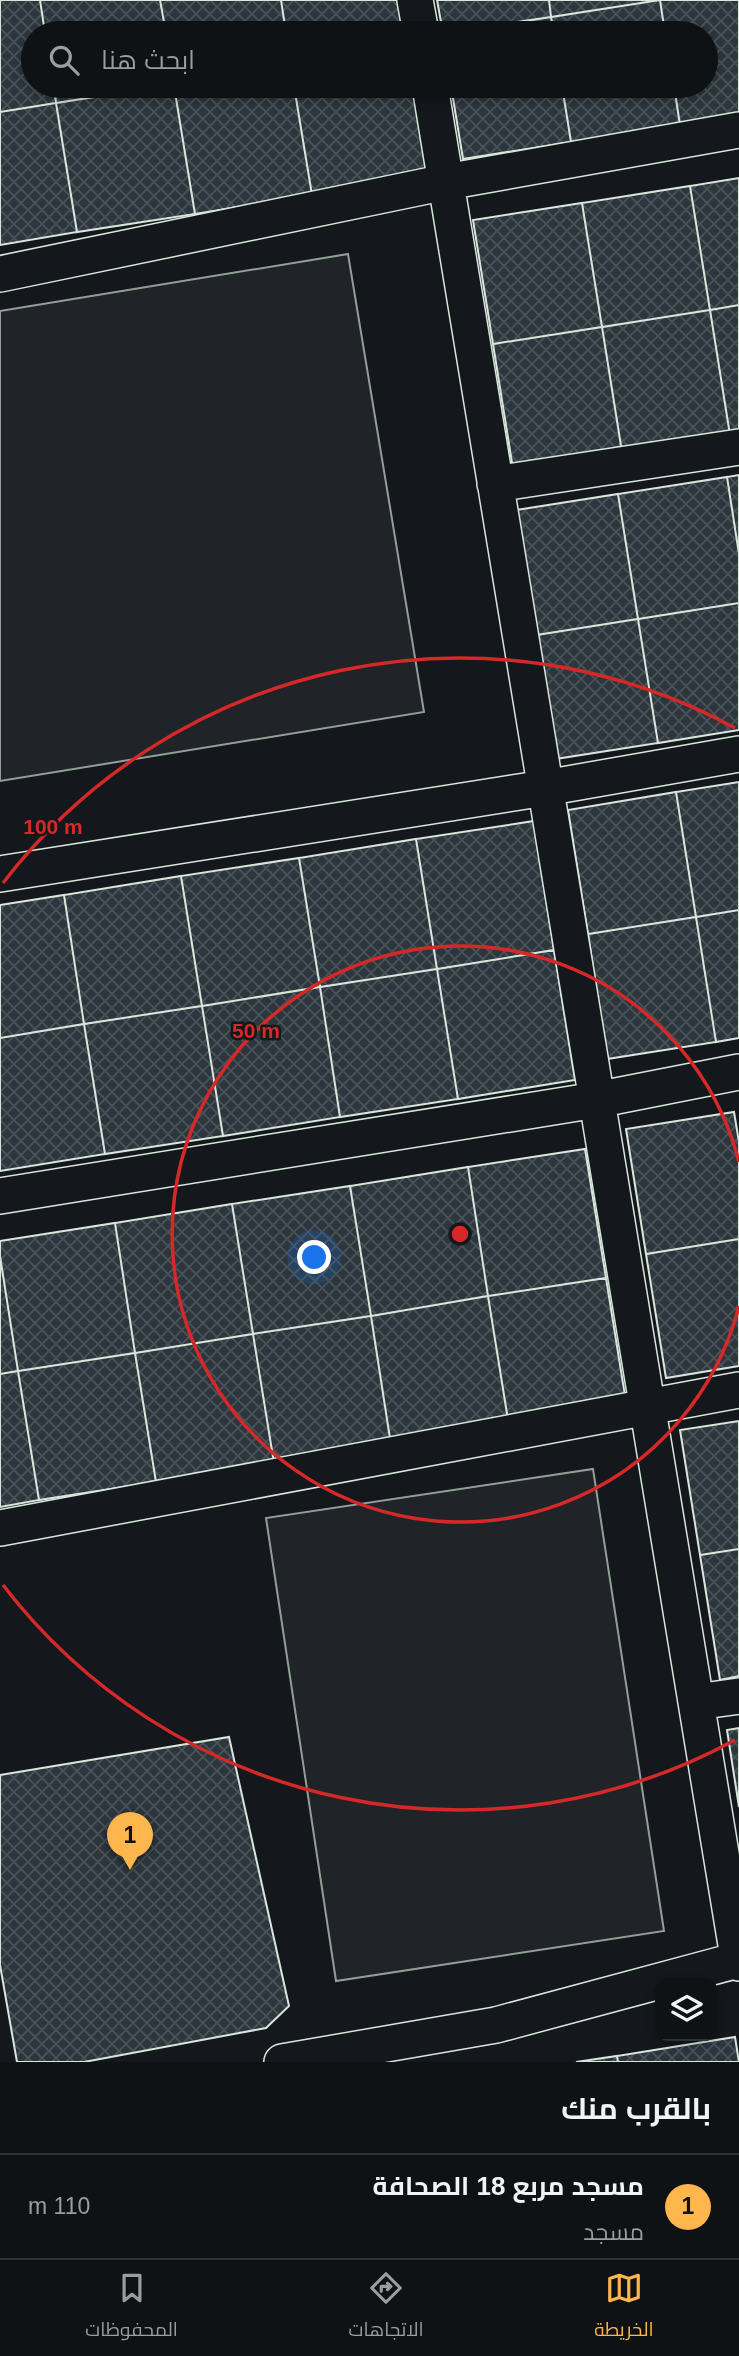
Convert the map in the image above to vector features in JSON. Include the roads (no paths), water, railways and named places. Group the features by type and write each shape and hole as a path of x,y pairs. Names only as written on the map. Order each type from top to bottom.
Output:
{"street":[{"path":"415,0 419,21"},
{"path":"282,2062 496,2025 739,1961 432,98"},
{"path":"0,274 446,182 739,130"},
{"path":"495,484 739,447"},
{"path":"0,874 545,788 739,754"},
{"path":"0,1196 596,1100 739,1072"},
{"path":"0,1528 739,1390"},
{"path":"696,1702 739,1696"}],"place":[{"name":"مسجد مربع 18 الصحافة","path":"130,1870"}]}
